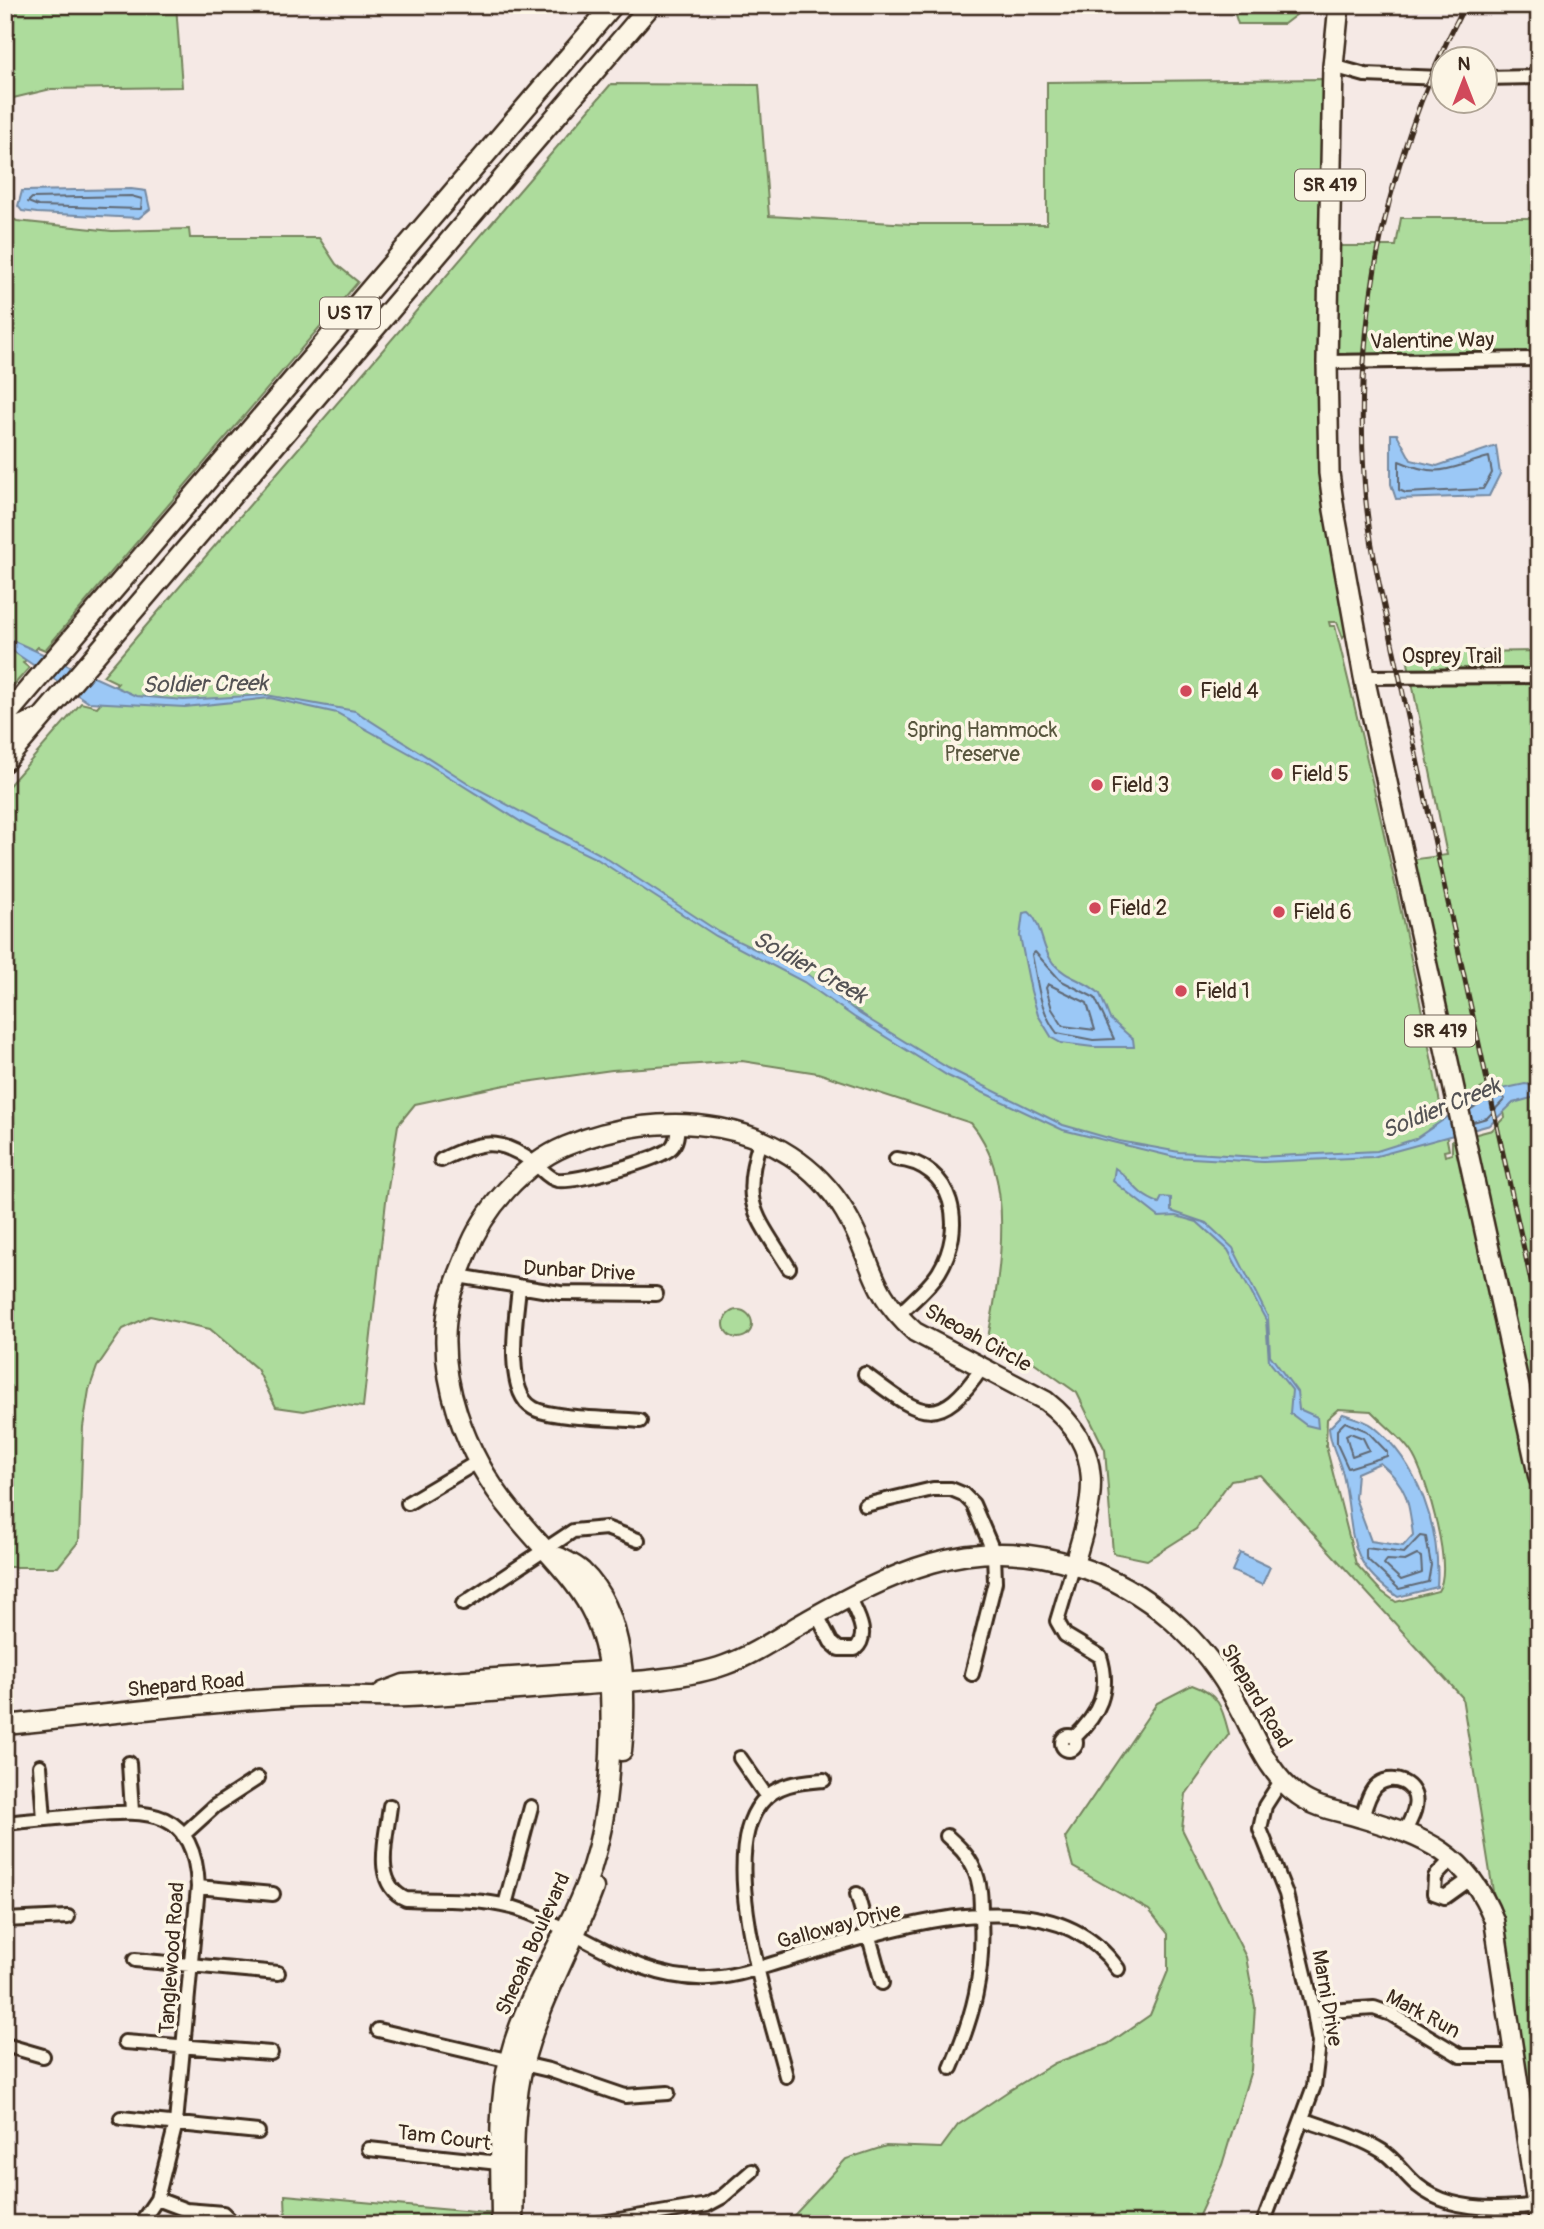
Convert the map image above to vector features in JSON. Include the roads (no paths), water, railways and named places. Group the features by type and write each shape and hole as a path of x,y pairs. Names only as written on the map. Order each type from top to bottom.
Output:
{"main road":[{"name":"US 17","path":"5,717 613,5"},
{"name":"US 17","path":"5,761 651,5"},
{"name":"SR 419","path":"1339,5 1333,66 1327,362 1331,485 1364,677 1539,1478"},
{"path":"5,732 44,716"}],"street":[{"path":"1333,66 1365,75 1428,77"},
{"path":"1498,78 1539,77"},
{"name":"Valentine Way","path":"1327,362 1539,359"},
{"name":"Osprey Trail","path":"1364,677 1539,676"},
{"path":"5,702 32,685"},
{"path":"441,1160 472,1146 502,1144 513,1147 557,1180 608,1172 667,1151 676,1141 678,1123"},
{"name":"Sheoah Circle","path":"616,1677 590,1604 511,1512 479,1461 460,1421 448,1370 448,1320 458,1276 482,1222 498,1200 536,1164 569,1145 623,1128 678,1123 717,1127 760,1141 794,1157 831,1191 848,1217 872,1279 897,1316 915,1332 1046,1401 1063,1415 1081,1437 1088,1458 1092,1498 1074,1564"},
{"path":"760,1141 751,1175 751,1198 761,1222 789,1268"},
{"path":"895,1159 919,1163 934,1173 943,1184 953,1219 946,1258 937,1275 897,1316"},
{"name":"Dunbar Drive","path":"458,1276 519,1289 560,1293 656,1294"},
{"path":"519,1289 513,1353 520,1390 527,1404 546,1413 640,1421"},
{"path":"865,1374 906,1404 930,1411 953,1404 982,1368"},
{"path":"408,1503 479,1461"},
{"path":"865,1505 933,1489 951,1489 963,1493 973,1504 994,1553 995,1582 972,1674"},
{"path":"463,1604 573,1531 606,1528 638,1540"},
{"name":"Shepard Road","path":"5,1725 299,1697 405,1697 616,1677 651,1671 667,1676 726,1665 849,1597 913,1567 963,1556 994,1553 1074,1564 1143,1596 1195,1641 1233,1695 1281,1781 1319,1807 1404,1833 1453,1858 1473,1877 1494,1920 1537,2214"},
{"path":"1074,1564 1057,1621 1065,1635 1100,1656 1104,1669 1102,1706 1074,1738"},
{"path":"817,1615 831,1642 839,1650 855,1649 861,1644 862,1626 849,1597"},
{"name":"Sheoah Boulevard","path":"513,2224 501,2113 516,2062 525,2011 570,1932 590,1872 608,1791 616,1677"},
{"path":"740,1758 767,1797"},
{"path":"129,1763 132,1811"},
{"path":"40,1766 44,1819"},
{"path":"5,1823 132,1811 159,1817 183,1835 215,1806 258,1778"},
{"path":"1362,1818 1372,1790 1382,1782 1392,1779 1404,1782 1412,1789 1415,1807 1404,1833"},
{"path":"786,2076 749,1930 744,1870 747,1838 752,1819 767,1797 782,1787 798,1782 824,1780"},
{"name":"Marni Drive","path":"1263,2224 1302,2119 1318,2064 1314,2012 1286,1894 1260,1829 1265,1806 1281,1781"},
{"name":"Galloway Drive","path":"390,1806 384,1877 395,1894 406,1899 505,1905 570,1932 631,1963 677,1977 709,1978 759,1967 931,1921 1026,1916 1051,1919 1072,1927 1092,1940 1118,1969"},
{"path":"505,1905 531,1807"},
{"name":"Tanglewood Road","path":"140,2224 157,2199 176,2123 198,1887 194,1852 183,1835"},
{"path":"947,1836 966,1854 976,1871 982,1917 982,1974 977,1998 951,2068"},
{"path":"1453,1858 1432,1882 1434,1893 1445,1897 1451,1895 1473,1877"},
{"path":"198,1887 273,1894"},
{"path":"857,1894 881,1983"},
{"path":"5,1920 68,1917"},
{"path":"135,1960 278,1973"},
{"name":"Mark Run","path":"1314,2012 1374,2008 1391,2014 1461,2056 1514,2056"},
{"path":"378,2030 516,2062 625,2096 668,2094"},
{"path":"125,2042 271,2053"},
{"path":"5,2045 43,2056"},
{"path":"121,2118 258,2132"},
{"path":"1302,2119 1368,2143 1385,2153 1417,2185 1436,2197 1537,2214"},
{"name":"Tam Court","path":"369,2149 508,2164"},
{"name":"Sheoah Boulevard","path":"501,2224 508,2164"},
{"path":"595,2224 707,2205 722,2197 752,2171"},
{"path":"157,2199 186,2210 223,2213 234,2224"}],"water":[{"path":"22,191 146,191 150,209 139,218 37,213 22,211 18,206"},
{"path":"1391,434 1397,434 1411,460 1437,466 1496,446 1500,474 1489,496 1396,499 1391,484"},
{"path":"5,637 136,696 184,700 266,695 355,711 476,788 600,854 719,932 809,975 860,1014 948,1068 1063,1125 1119,1141 1179,1152 1257,1157 1377,1151 1415,1139 1483,1093 1525,1084 1539,1086 1539,1096 1513,1103 1490,1125 1373,1157 1263,1162 1174,1157 1063,1130 948,1076 804,982 716,936 597,859 526,825 425,762 337,713 270,698 185,707 88,702 5,646"},
{"path":"1029,912 1033,917 1053,963 1064,973 1100,994 1110,1019 1133,1039 1134,1047 1093,1047 1061,1043 1052,1038 1038,1015 1031,991 1020,936 1023,913"},
{"path":"1115,1168 1150,1199 1159,1203 1162,1197 1171,1198 1171,1211 1206,1223 1233,1248 1268,1317 1270,1355 1297,1392 1299,1409 1317,1417 1318,1428 1306,1425 1290,1413 1292,1390 1269,1361 1266,1320 1228,1250 1197,1222 1176,1216 1159,1217 1113,1181"},
{"path":"1343,1414 1362,1420 1389,1441 1403,1459 1415,1478 1431,1520 1437,1587 1398,1597 1368,1570 1354,1543 1343,1475 1329,1428","holes":["1380,1463 1401,1486 1410,1512 1413,1535 1403,1546 1371,1541 1355,1498 1357,1473"]},
{"path":"1240,1553 1270,1567 1262,1585 1232,1571"}],"waterway":[{"name":"Soldier Creek","path":"854,1009 866,1017"}],"railway":[{"path":"1465,5 1415,117 1382,234 1371,293 1365,353 1362,414 1364,476 1368,521 1380,589 1539,1318"}],"place":[{"name":"Field 4","path":"1186,691"},
{"name":"Field 5","path":"1277,774"},
{"name":"Field 3","path":"1097,785"},
{"name":"Field 2","path":"1095,908"},
{"name":"Field 6","path":"1279,912"},
{"name":"Field 1","path":"1181,991"}],"park label":[{"name":"Spring Hammock Preserve","path":"982,742"}]}
